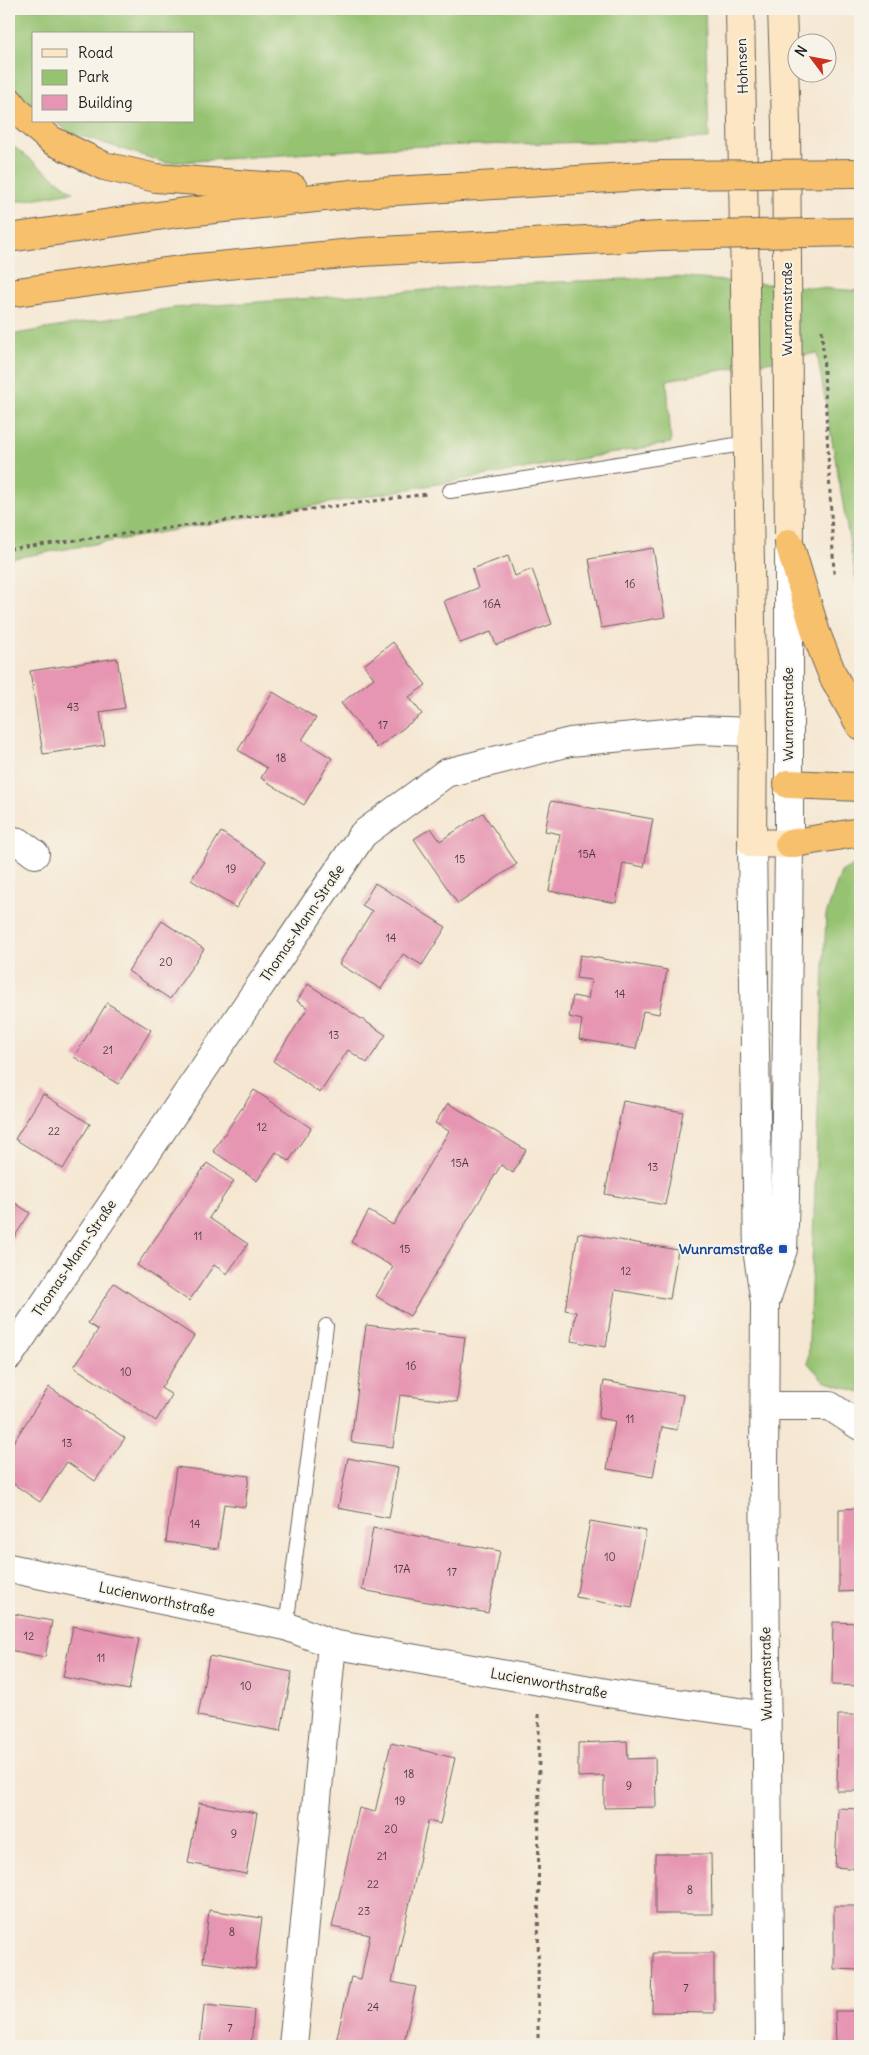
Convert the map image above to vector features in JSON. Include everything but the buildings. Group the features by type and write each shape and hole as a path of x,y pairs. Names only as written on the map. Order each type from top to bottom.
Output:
{"highway":[{"path":"9,101 14,109 51,140 104,166 156,178 361,193"},
{"path":"9,238 178,213 361,193 660,175 860,173"},
{"path":"9,293 186,269 363,252 661,236 860,232"},
{"path":"789,543 816,633 833,676 860,725"},
{"path":"788,784 860,787"},
{"path":"789,844 860,832"}],"main road":[{"name":"Hohnsen","path":"740,9 744,123"},
{"name":"Wunramstraße","path":"782,9 786,123 789,543"},
{"name":"Wunramstraße","path":"744,123 753,732 752,843"},
{"path":"752,843 789,844"}],"street":[{"name":"Wunramstraße","path":"766,1302 783,1249 785,1198 789,844 789,543"},
{"name":"Thomas-Mann-Straße","path":"9,1356 363,834 446,772 570,742 698,730 753,732"},
{"path":"753,786 788,784"},
{"path":"9,840 19,842 35,854"},
{"name":"Wunramstraße","path":"752,843 758,1256 766,1302 765,1406 770,2046"},
{"path":"765,1406 830,1406 860,1426"},
{"name":"Lucienworthstraße","path":"9,1568 286,1626 332,1644 626,1696 767,1716"},
{"path":"293,2046 332,1644"}],"lane":[{"path":"450,491 748,443"},
{"path":"286,1626 326,1326"}],"path":[{"path":"822,329 834,581"},
{"path":"9,549 450,491"},
{"path":"538,2046 540,1681"}],"green space":[{"path":"9,9 705,9 709,139 397,147 166,163 69,132 56,122 195,122 195,32 32,32 32,104 12,89 9,83"},
{"path":"9,143 73,192 9,203"},
{"path":"673,277 860,291 860,603 817,353 667,380 671,443 9,559 9,335 173,308 511,284"},
{"path":"860,861 860,1392 824,1381 808,1363 826,915 841,872"}],"place":[{"name":"Wunramstraße","path":"783,1249"}]}
